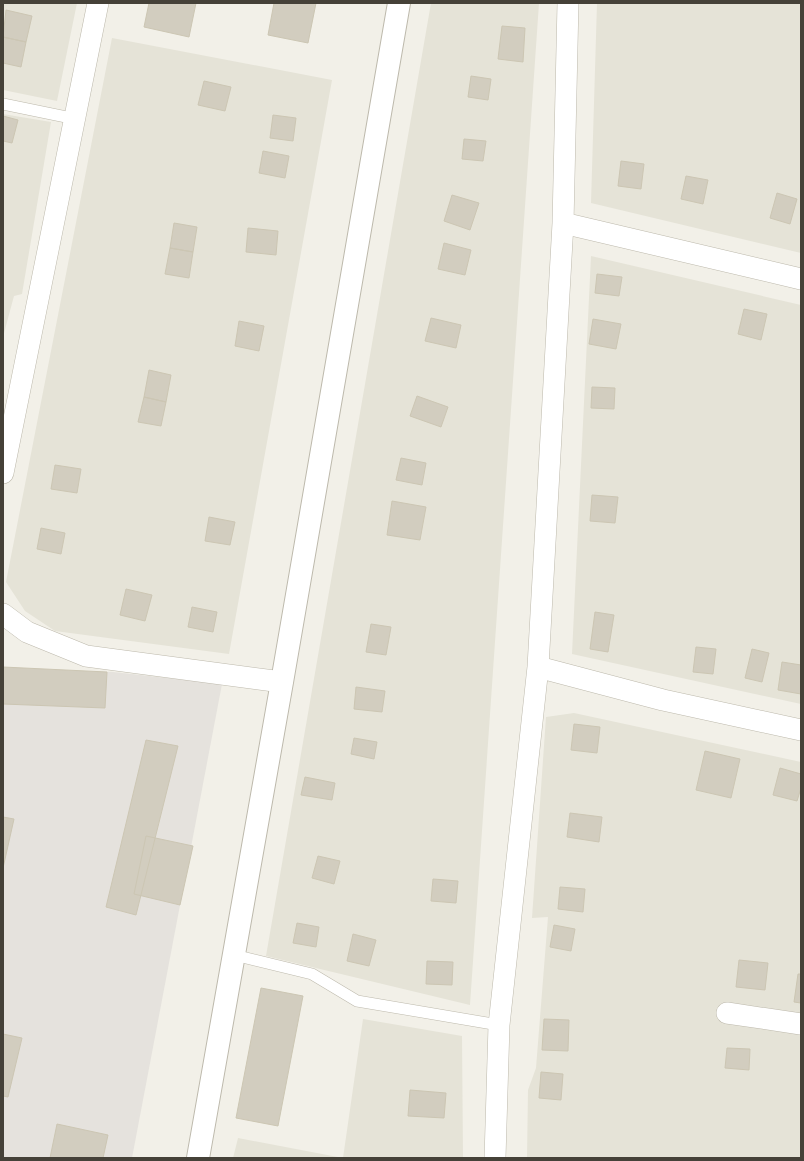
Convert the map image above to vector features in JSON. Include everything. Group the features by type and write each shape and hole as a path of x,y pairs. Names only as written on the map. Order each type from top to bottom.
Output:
{"street":[{"path":"3,473 76,119 98,3"},
{"path":"198,1158 399,3"},
{"path":"495,1158 499,1025 538,667 563,223 568,3"},
{"path":"563,223 801,279"},
{"path":"3,614 27,632 86,656 282,682"},
{"path":"538,667 663,700 801,730"},
{"path":"727,1014 801,1024"}],"lane":[{"path":"3,104 76,119"},
{"path":"234,955 312,974 357,1002 499,1025"}],"shaded area":[{"path":"3,3 77,3 57,101 3,90"},
{"path":"431,3 539,3 470,1005 266,956"},
{"path":"597,3 801,3 801,253 591,203"},
{"path":"112,38 332,80 229,654 55,631 25,611 6,582"},
{"path":"3,114 51,122 22,294 14,296 3,337"},
{"path":"591,256 801,305 801,704 572,654"},
{"path":"3,669 113,672 222,684 132,1158 3,1158"},
{"path":"574,713 801,762 801,1158 527,1158 528,1090 536,1068 548,917 532,918 546,717"},
{"path":"363,1019 462,1036 463,1158 343,1158"},
{"path":"238,1138 343,1158 233,1158"}],"building":[{"path":"149,3 196,3 189,37 144,27"},
{"path":"274,3 316,3 308,43 268,35"},
{"path":"6,10 32,16 26,42 3,37"},
{"path":"502,26 525,28 523,62 498,59"},
{"path":"3,37 26,42 21,67 3,63"},
{"path":"471,76 491,79 488,100 468,97"},
{"path":"204,81 231,87 225,111 198,105"},
{"path":"273,115 296,118 293,141 270,138"},
{"path":"3,116 18,120 12,143 3,141"},
{"path":"464,139 486,141 483,161 462,159"},
{"path":"263,151 289,156 285,178 259,173"},
{"path":"621,161 644,164 641,189 618,186"},
{"path":"686,176 708,180 703,204 681,199"},
{"path":"777,193 797,199 790,224 770,218"},
{"path":"452,195 479,203 470,230 444,221"},
{"path":"174,223 197,227 193,252 170,248"},
{"path":"248,228 278,231 276,255 246,252"},
{"path":"444,243 471,250 465,275 438,269"},
{"path":"170,248 193,252 189,278 165,274"},
{"path":"597,274 622,277 619,296 595,293"},
{"path":"744,309 767,314 761,340 738,334"},
{"path":"431,318 461,325 456,348 425,341"},
{"path":"593,319 621,324 616,349 589,344"},
{"path":"239,321 264,326 259,351 235,346"},
{"path":"149,370 171,375 166,402 144,397"},
{"path":"592,387 615,388 614,409 591,408"},
{"path":"417,396 448,407 441,427 410,416"},
{"path":"144,397 166,402 161,426 138,422"},
{"path":"401,458 426,463 422,485 396,480"},
{"path":"55,465 81,469 77,493 51,489"},
{"path":"592,495 618,497 615,523 590,521"},
{"path":"392,501 426,507 420,540 387,535"},
{"path":"209,517 235,522 230,545 205,541"},
{"path":"41,528 65,533 61,554 37,549"},
{"path":"126,589 152,595 145,621 120,615"},
{"path":"192,607 217,612 213,632 188,627"},
{"path":"595,612 614,615 608,652 590,649"},
{"path":"371,624 391,627 386,655 366,652"},
{"path":"696,647 716,649 713,674 693,672"},
{"path":"752,649 769,653 762,682 745,678"},
{"path":"782,662 801,665 801,694 778,690"},
{"path":"3,667 107,672 105,708 3,704"},
{"path":"356,687 385,691 382,712 354,709"},
{"path":"574,724 600,727 597,753 571,750"},
{"path":"354,738 377,742 374,759 351,754"},
{"path":"146,740 178,746 136,915 106,907"},
{"path":"705,751 740,759 731,798 696,790"},
{"path":"780,768 801,774 801,788 797,801 773,795"},
{"path":"305,777 335,783 332,800 301,795"},
{"path":"570,813 602,817 599,842 567,837"},
{"path":"3,817 14,819 3,868"},
{"path":"146,836 193,846 180,905 134,894"},
{"path":"318,856 340,861 334,884 312,878"},
{"path":"433,879 458,881 456,903 431,901"},
{"path":"560,887 585,889 583,912 558,909"},
{"path":"297,923 319,927 316,947 293,943"},
{"path":"554,925 575,929 571,951 550,947"},
{"path":"353,934 376,940 369,966 347,961"},
{"path":"739,960 768,963 765,990 736,987"},
{"path":"427,961 453,962 452,985 426,984"},
{"path":"798,974 801,974 801,1003 794,1002"},
{"path":"261,988 303,996 278,1126 236,1118"},
{"path":"544,1019 569,1020 568,1051 542,1050"},
{"path":"3,1034 22,1038 8,1097 3,1096"},
{"path":"727,1048 750,1049 749,1070 725,1068"},
{"path":"541,1072 563,1074 561,1100 539,1098"},
{"path":"410,1090 446,1093 444,1118 408,1116"},
{"path":"57,1124 108,1135 103,1158 50,1158"}]}
